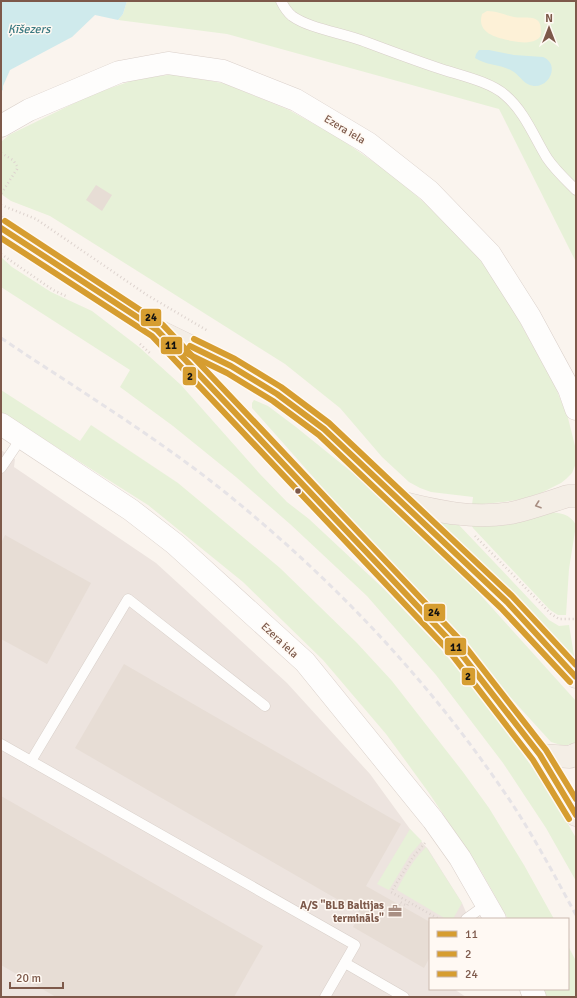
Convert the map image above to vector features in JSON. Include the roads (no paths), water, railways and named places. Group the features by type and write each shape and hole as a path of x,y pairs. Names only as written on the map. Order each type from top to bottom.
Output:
{"main road":[{"path":"1,228 157,330 231,366 277,394 324,429 507,602 576,677"},
{"path":"157,330 455,646 540,755 576,815"},
{"path":"401,502 438,512 465,515 490,515 512,512 568,496 576,496"},
{"path":"540,755 570,757 576,754"}],"street":[{"name":"Ezera iela","path":"1,126 29,110 119,72 168,63 223,71 296,100 368,143 429,191 490,254 534,324 569,389 576,409"},
{"name":"Ezera iela","path":"1,424 131,510 175,544 305,662 433,820 460,858 491,911"}],"lane":[{"path":"282,1 283,6 291,15 309,24 362,40 485,84 505,95 520,111 548,159 576,190"},
{"path":"1,468 22,437"},
{"path":"31,761 128,599 265,706"},
{"path":"1,744 355,945 325,997"},
{"path":"469,918 491,911"},
{"path":"345,963 404,997"}],"water":[{"name":"Ķīšezers","path":"1,1 127,1 123,14 118,20 95,15 72,37 10,70 3,86 3,90 1,91"},
{"path":"479,50 543,57 548,60 551,65 551,74 545,83 534,86 531,85 509,69 480,61 475,58"}],"railway":[{"path":"1,338 144,432 199,472 226,493 303,559 339,594 374,630 440,705 470,745 521,817 576,915"}],"place":[{"name":"A/S \"BLB Baltijas termināls\"","path":"395,911"}]}
